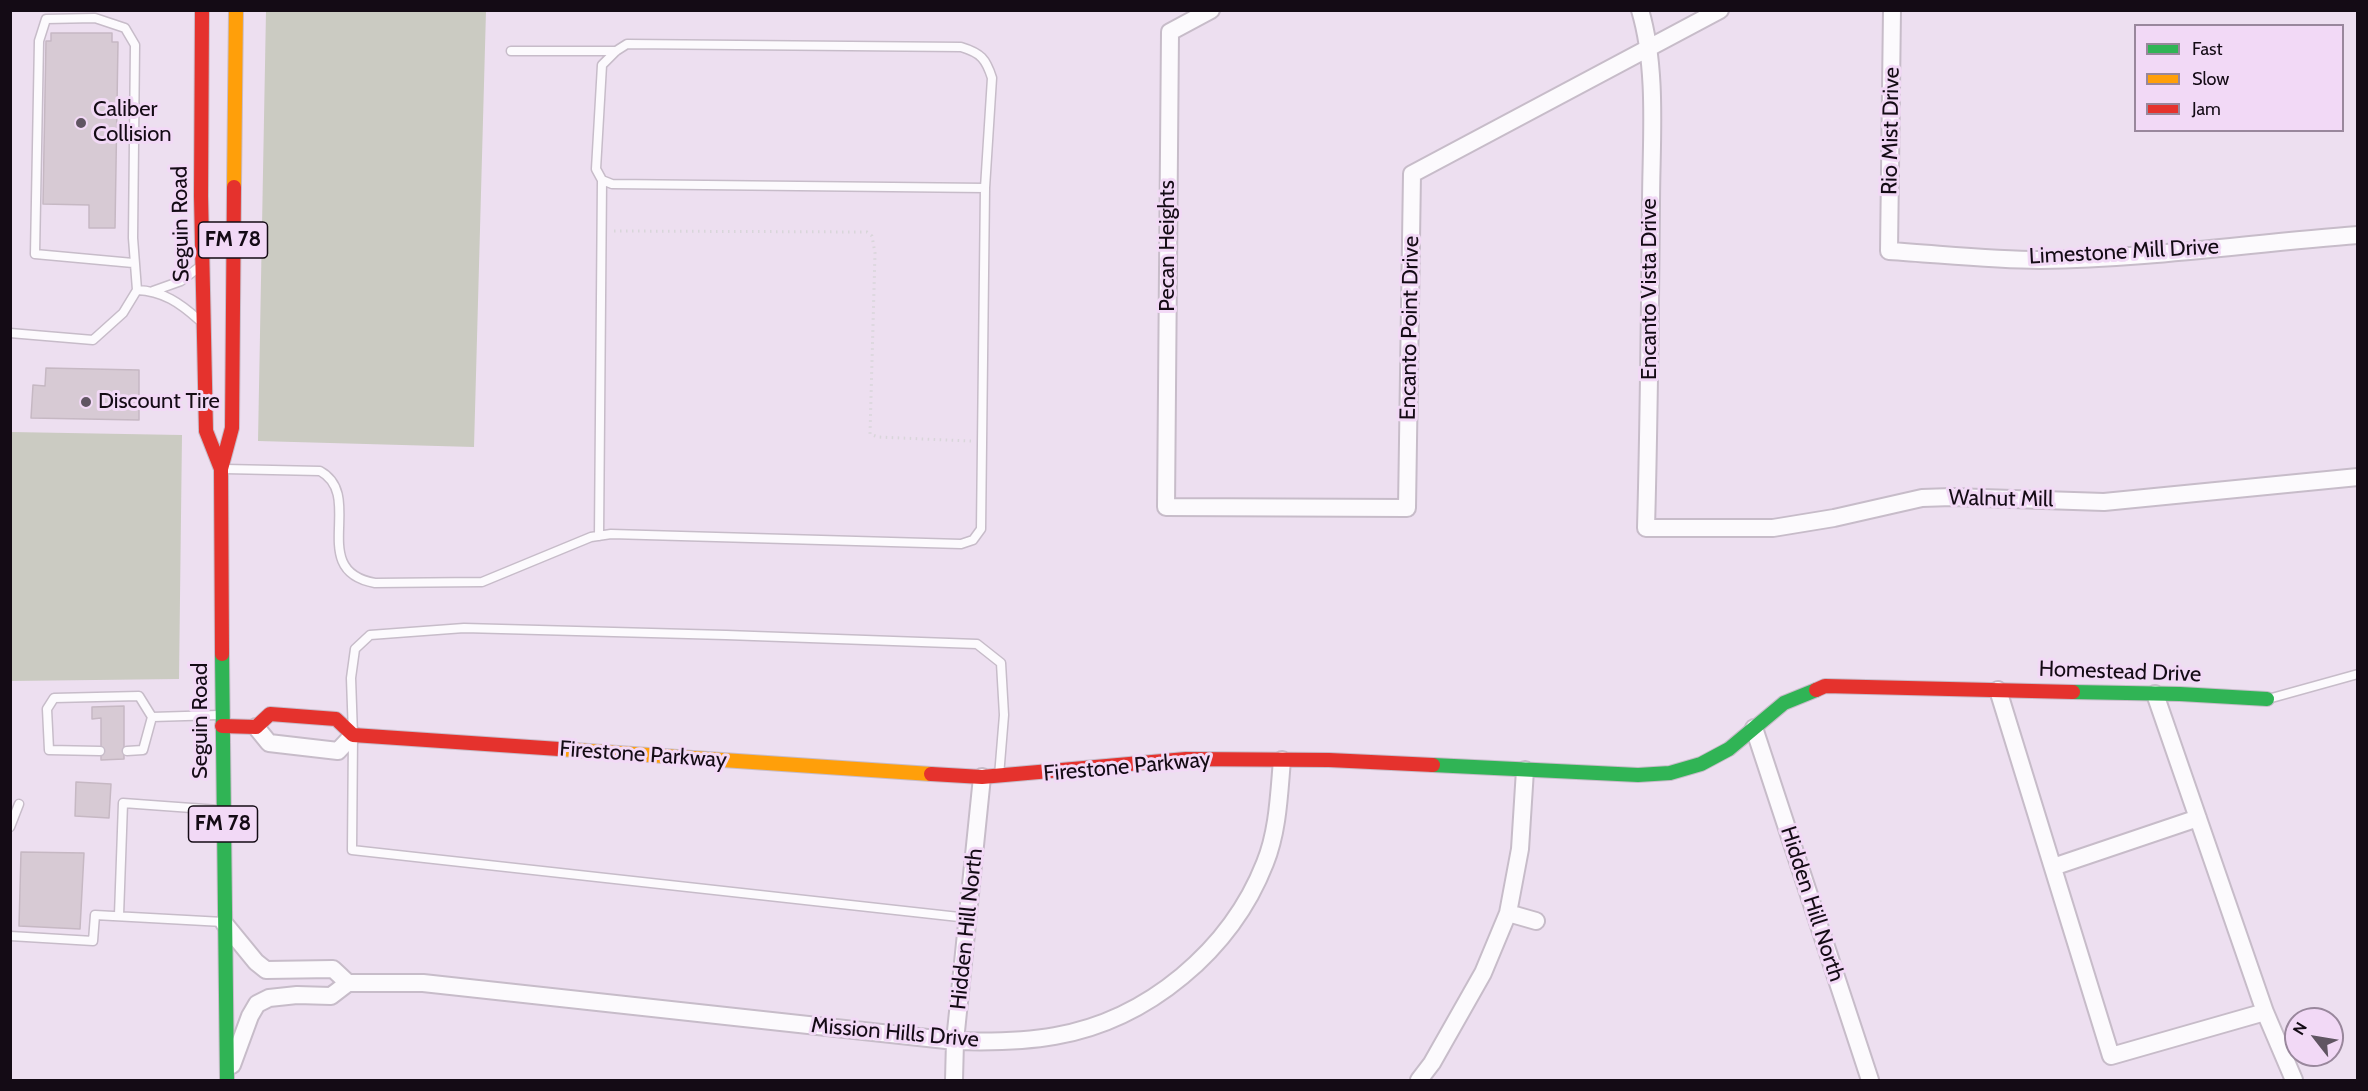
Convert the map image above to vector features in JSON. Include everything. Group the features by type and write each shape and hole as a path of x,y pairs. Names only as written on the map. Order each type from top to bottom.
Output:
{"street":[{"name":"Seguin Road","path":"202,10 202,265 206,431 222,469"},
{"path":"230,10 235,30"},
{"name":"Seguin Road","path":"227,1080 222,720 222,469 232,428 236,10"},
{"name":"Pecan Heights","path":"1166,507 1170,32 1211,10"},
{"path":"1640,10 1648,50"},
{"name":"Encanto Point Drive","path":"1166,507 1407,508 1412,174 1720,10"},
{"name":"Rio Mist Drive","path":"1889,251 1892,10"},
{"name":"Encanto Vista Drive","path":"1646,528 1651,118 1648,50"},
{"name":"Limestone Mill Drive","path":"1889,251 2038,260 2140,256 2358,235"},
{"name":"Walnut Mill","path":"1646,528 1773,528 1833,518 1922,498 2104,502 2358,477"},
{"name":"Firestone Parkway","path":"353,735 991,777 1185,759 1282,760 1638,775 1670,773 1710,759 1729,749 1784,703 1825,686 1877,687"},
{"name":"Homestead Drive","path":"1877,687 2267,699"},
{"path":"1998,690 2111,1056 2265,1012"},
{"path":"2155,694 2265,1012 2294,1080"},
{"path":"222,720 256,727 269,743 338,751 353,735 336,719 270,714 256,727"},
{"name":"Hidden Hill North","path":"1754,728 1870,1080"},
{"name":"Mission Hills Drive","path":"227,1080 249,1016 257,1004 269,998 297,995 331,996 348,983 423,983 955,1041 1028,1040 1084,1029 1138,1006 1185,974 1225,932 1254,885 1265,862 1279,802 1282,760"},
{"path":"1419,1080 1432,1063 1483,973 1508,913 1520,849 1525,770"},
{"name":"Hidden Hill North","path":"954,1080 955,1041 968,918 991,777"},
{"path":"2053,867 2198,818"},
{"path":"1508,913 1536,921"},
{"name":"Mission Hills Drive","path":"224,923 256,962 266,970 333,969 348,983"}],"lane":[{"path":"10,333 93,340 123,313 137,290 133,263 135,45 125,28 95,18 46,19 39,41 35,254 133,263"},
{"path":"222,469 320,471 330,477 338,491 340,557 347,571 361,581 368,582 482,582 599,536 611,534 961,544 973,540 981,529 985,188 992,78 988,66 978,52 961,47 627,44 602,65 596,169 602,180 599,536"},
{"path":"511,51 616,51"},
{"path":"602,180 612,184 985,188"},
{"path":"153,291 181,281 202,265"},
{"path":"137,290 153,291 178,302 204,325"},
{"path":"968,918 352,850 351,678 355,649 370,635 464,628 726,634 924,644 977,644 1001,663 1004,714 991,777"},
{"name":"Homestead Drive","path":"2267,699 2358,674"},
{"path":"100,752 49,750 47,709 54,698 139,696 152,717 143,750 127,751"},
{"path":"152,717 222,720"},
{"path":"119,915 123,803 223,810"},
{"path":"10,827 19,804"},
{"path":"10,936 93,941 95,915 224,923"}],"path":[{"path":"602,231 867,232 872,236 875,253 870,434 878,437 982,441"}],"shaded area":[{"path":"266,11 486,11 474,447 258,441"},
{"path":"11,432 182,435 179,679 11,681"}],"building":[{"name":"Caliber Collision","path":"51,33 112,33 112,42 118,42 115,228 89,228 89,205 43,204 46,41 51,41"},
{"name":"Discount Tire","path":"46,368 139,370 139,420 31,418 33,385 45,386"},
{"path":"124,706 124,759 101,760 101,718 92,719 92,707"},
{"path":"76,782 111,784 109,818 75,816"},
{"path":"21,852 84,853 80,929 19,926"}],"traffic: fast":[{"path":"222,654 227,1080"},
{"path":"1433,765 1638,775 1670,773 1701,764 1729,749 1784,703 1816,690"},
{"path":"2073,692 2180,694 2267,699"}],"traffic: slow":[{"path":"234,187 236,10"},
{"path":"559,749 931,774"}],"traffic: jam":[{"path":"202,10 201,196 206,431 221,469"},
{"path":"222,654 221,469 232,428 234,187"},
{"path":"1816,690 1825,686 2073,692"},
{"path":"222,726 256,727 270,714 336,719 353,735 559,749"},
{"path":"931,774 982,777 1186,759 1329,760 1433,765"}],"place":[{"name":"Caliber Collision","path":"81,123"},
{"name":"Discount Tire","path":"86,402"}]}
